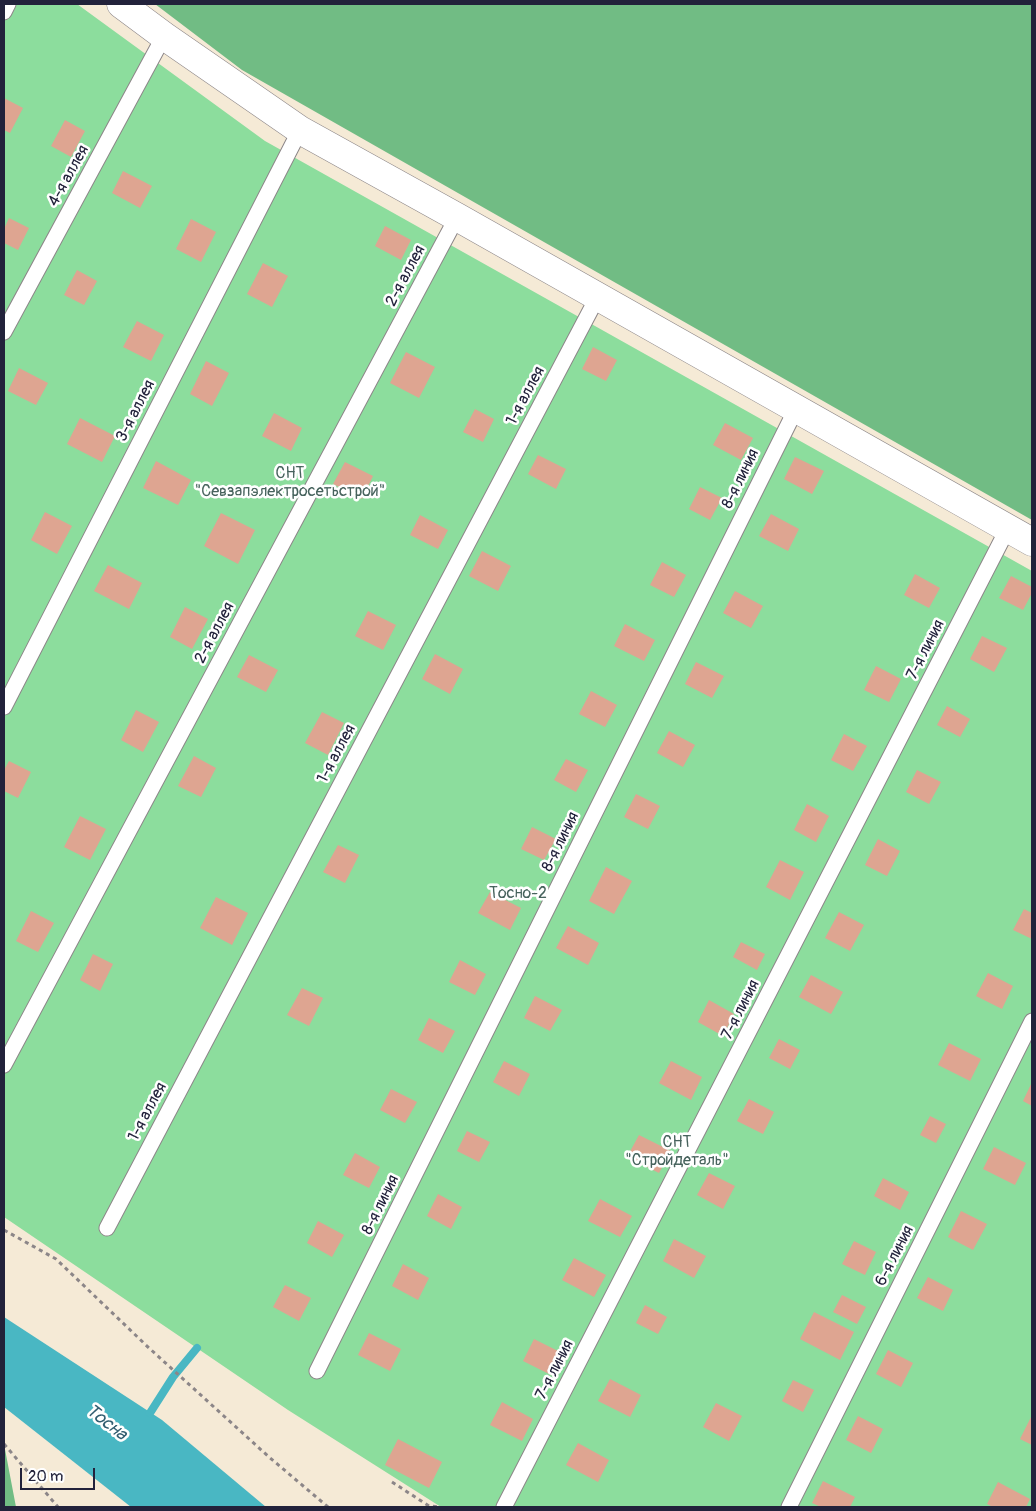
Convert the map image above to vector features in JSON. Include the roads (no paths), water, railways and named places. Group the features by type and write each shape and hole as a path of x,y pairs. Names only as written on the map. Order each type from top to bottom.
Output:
{"street":[{"path":"121,4 300,130 598,296 1032,542"}],"lane":[{"path":"4,12 8,4"},
{"name":"4-я аллея","path":"4,332 164,36"},
{"name":"3-я аллея","path":"4,707 300,130"},
{"name":"2-я аллея","path":"4,1065 457,217"},
{"name":"1-я аллея","path":"107,1228 598,296"},
{"name":"8-я линия","path":"317,1371 796,409"},
{"name":"7-я линия","path":"504,1507 1008,528"},
{"name":"6-я линия","path":"789,1507 1032,1021"}],"water":[{"name":"Тосна","path":"4,1317 162,1420 266,1507 131,1507 4,1407"}],"waterway":[{"path":"150,1413 173,1377 197,1348"}],"park label":[{"name":"СНТ \"Севзапэлектросетьстрой\"","path":"290,483"},
{"name":"Тосно-2","path":"518,894"},
{"name":"СНТ \"Стройдеталь\"","path":"677,1152"}]}
